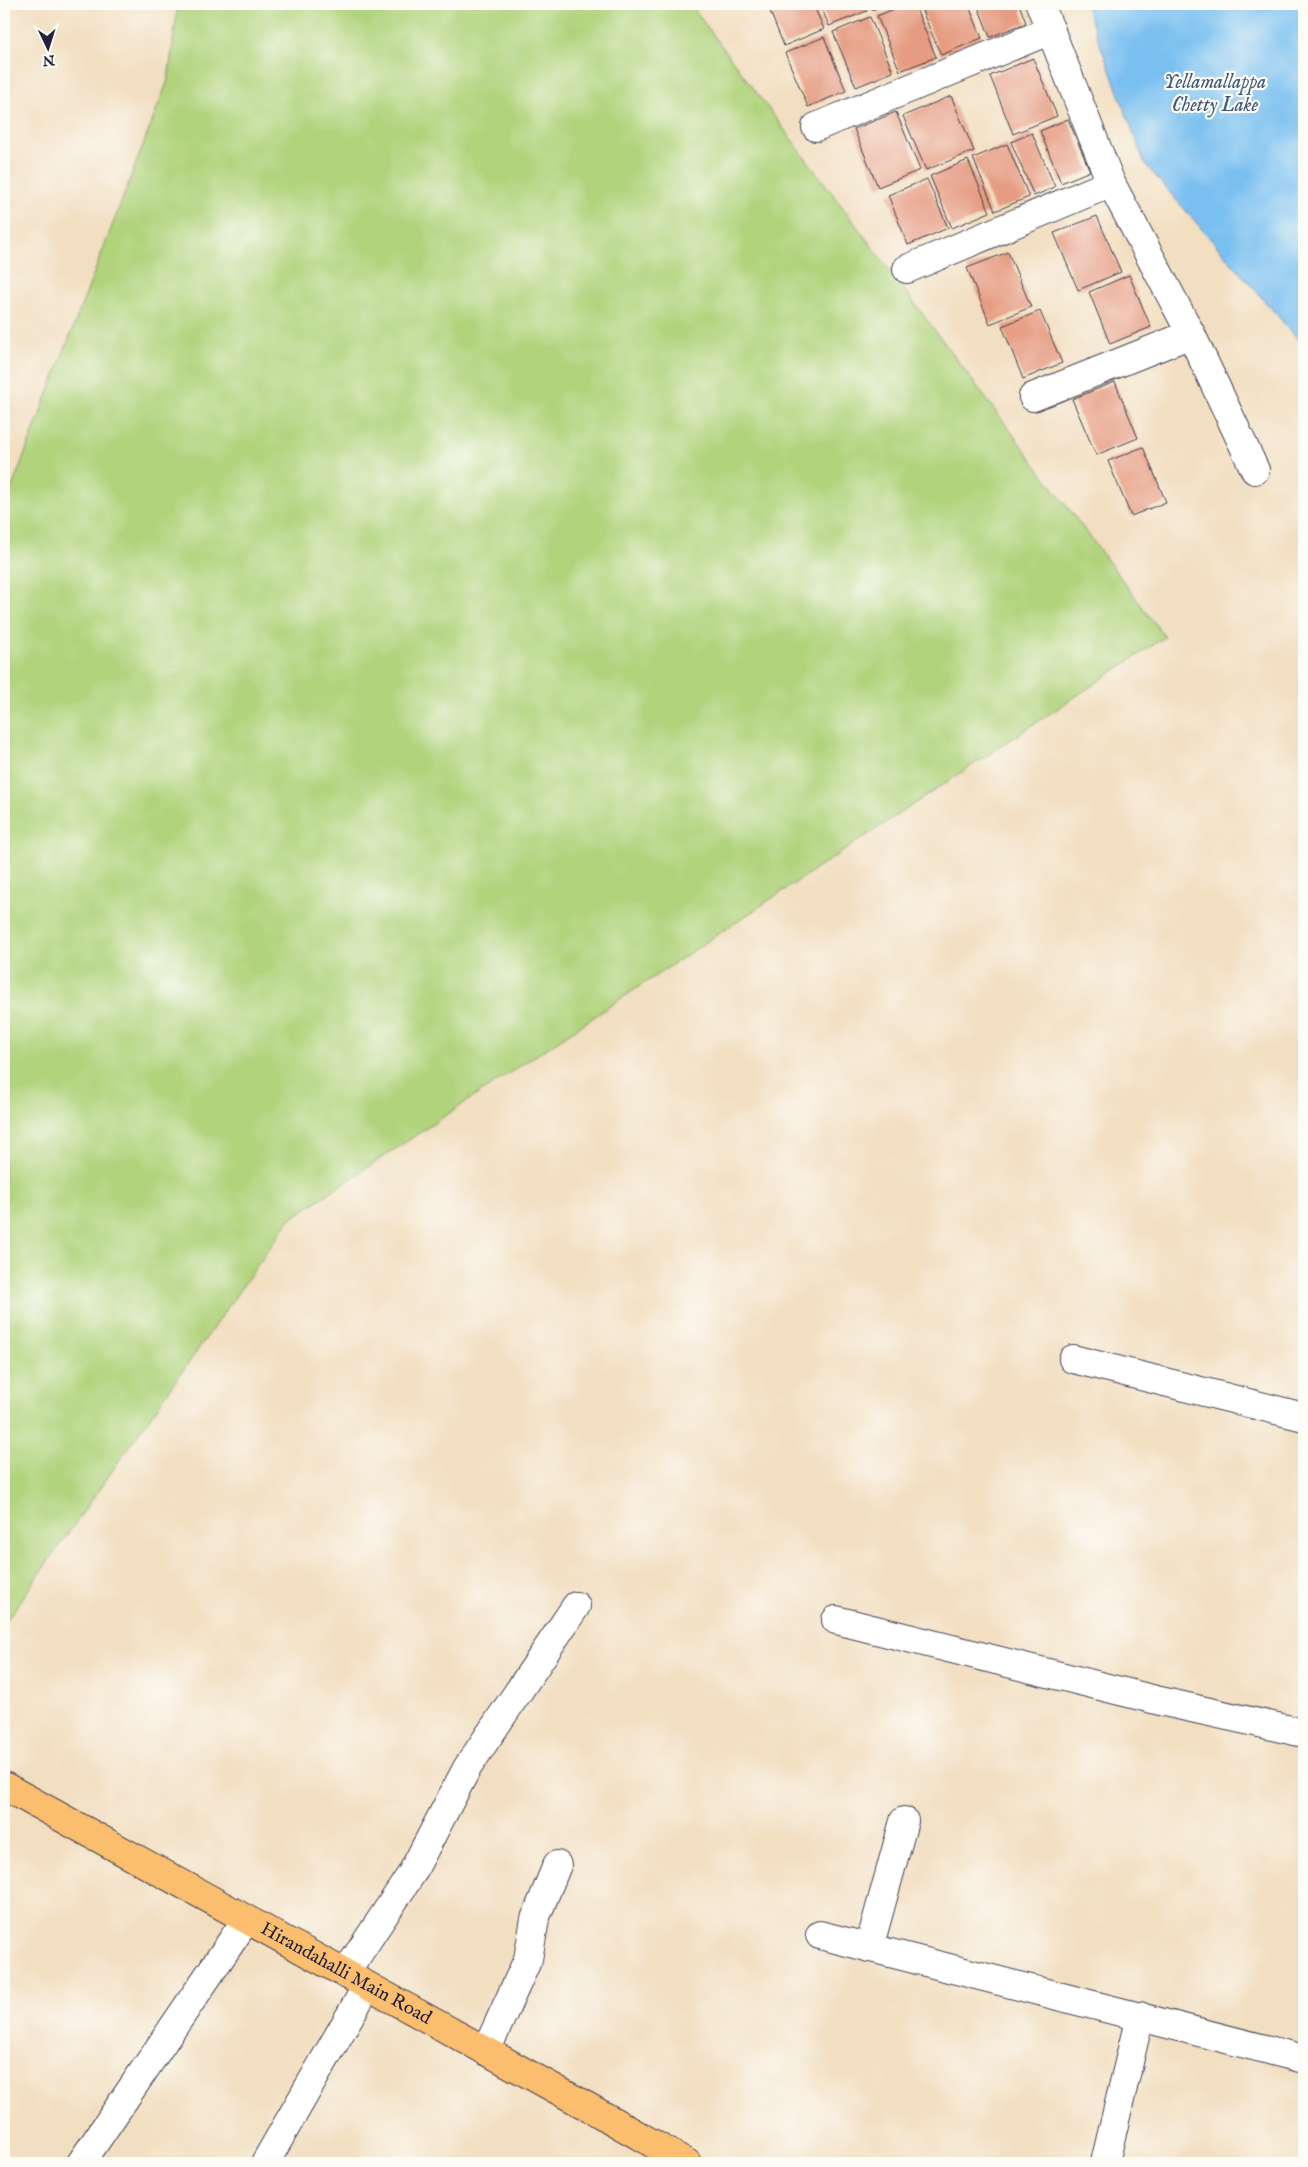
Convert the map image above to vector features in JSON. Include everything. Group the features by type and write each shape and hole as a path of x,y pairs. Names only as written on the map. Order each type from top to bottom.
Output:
{"main road":[{"name":"Hirandahalli Main Road","path":"4,1786 688,2163"}],"street":[{"path":"1040,4 1111,182 1191,334 1256,470"},
{"path":"816,127 1051,30"},
{"path":"907,269 1111,182"},
{"path":"1033,396 1191,334"},
{"path":"1073,1359 1304,1417"},
{"path":"265,2163 356,1980 467,1768 576,1606"},
{"path":"836,1620 1160,1701 1304,1734"},
{"path":"869,1948 904,1820"},
{"path":"486,2051 528,1959 535,1919 556,1865"},
{"path":"81,2163 246,1920"},
{"path":"820,1935 1304,2059"},
{"path":"1106,2158 1140,2016"}],"green space":[{"path":"178,4 690,4 1165,637 290,1219 4,1624 4,508 168,80"}],"water":[{"name":"Yellamallappa Chetty Lake","path":"1085,4 1304,4 1304,346 1145,164"}],"building":[{"path":"767,4 813,4 824,29 784,46"},
{"path":"820,4 864,4 867,11 829,26"},
{"path":"869,4 888,4 872,10"},
{"path":"906,4 914,4 936,57 900,71 877,16"},
{"path":"919,4 968,4 982,38 941,55"},
{"path":"977,4 1019,4 1026,23 990,37"},
{"path":"870,17 893,72 856,87 833,32"},
{"path":"824,37 846,91 808,107 785,53"},
{"path":"1033,58 1057,116 1013,134 990,76"},
{"path":"951,96 974,151 926,170 903,116"},
{"path":"896,112 920,170 878,187 854,129"},
{"path":"1068,119 1090,171 1061,183 1040,131"},
{"path":"1032,133 1055,187 1034,196 1011,142"},
{"path":"1007,144 1029,197 995,211 973,158"},
{"path":"968,160 990,212 952,228 930,176"},
{"path":"927,179 948,228 908,245 888,195"},
{"path":"1097,216 1121,272 1078,290 1054,233"},
{"path":"1008,252 1031,307 990,324 967,268"},
{"path":"1129,275 1151,327 1110,344 1089,292"},
{"path":"1040,311 1062,363 1023,379 1002,326"},
{"path":"1115,382 1138,438 1096,455 1072,399"},
{"path":"1143,447 1166,502 1131,516 1108,461"}]}
